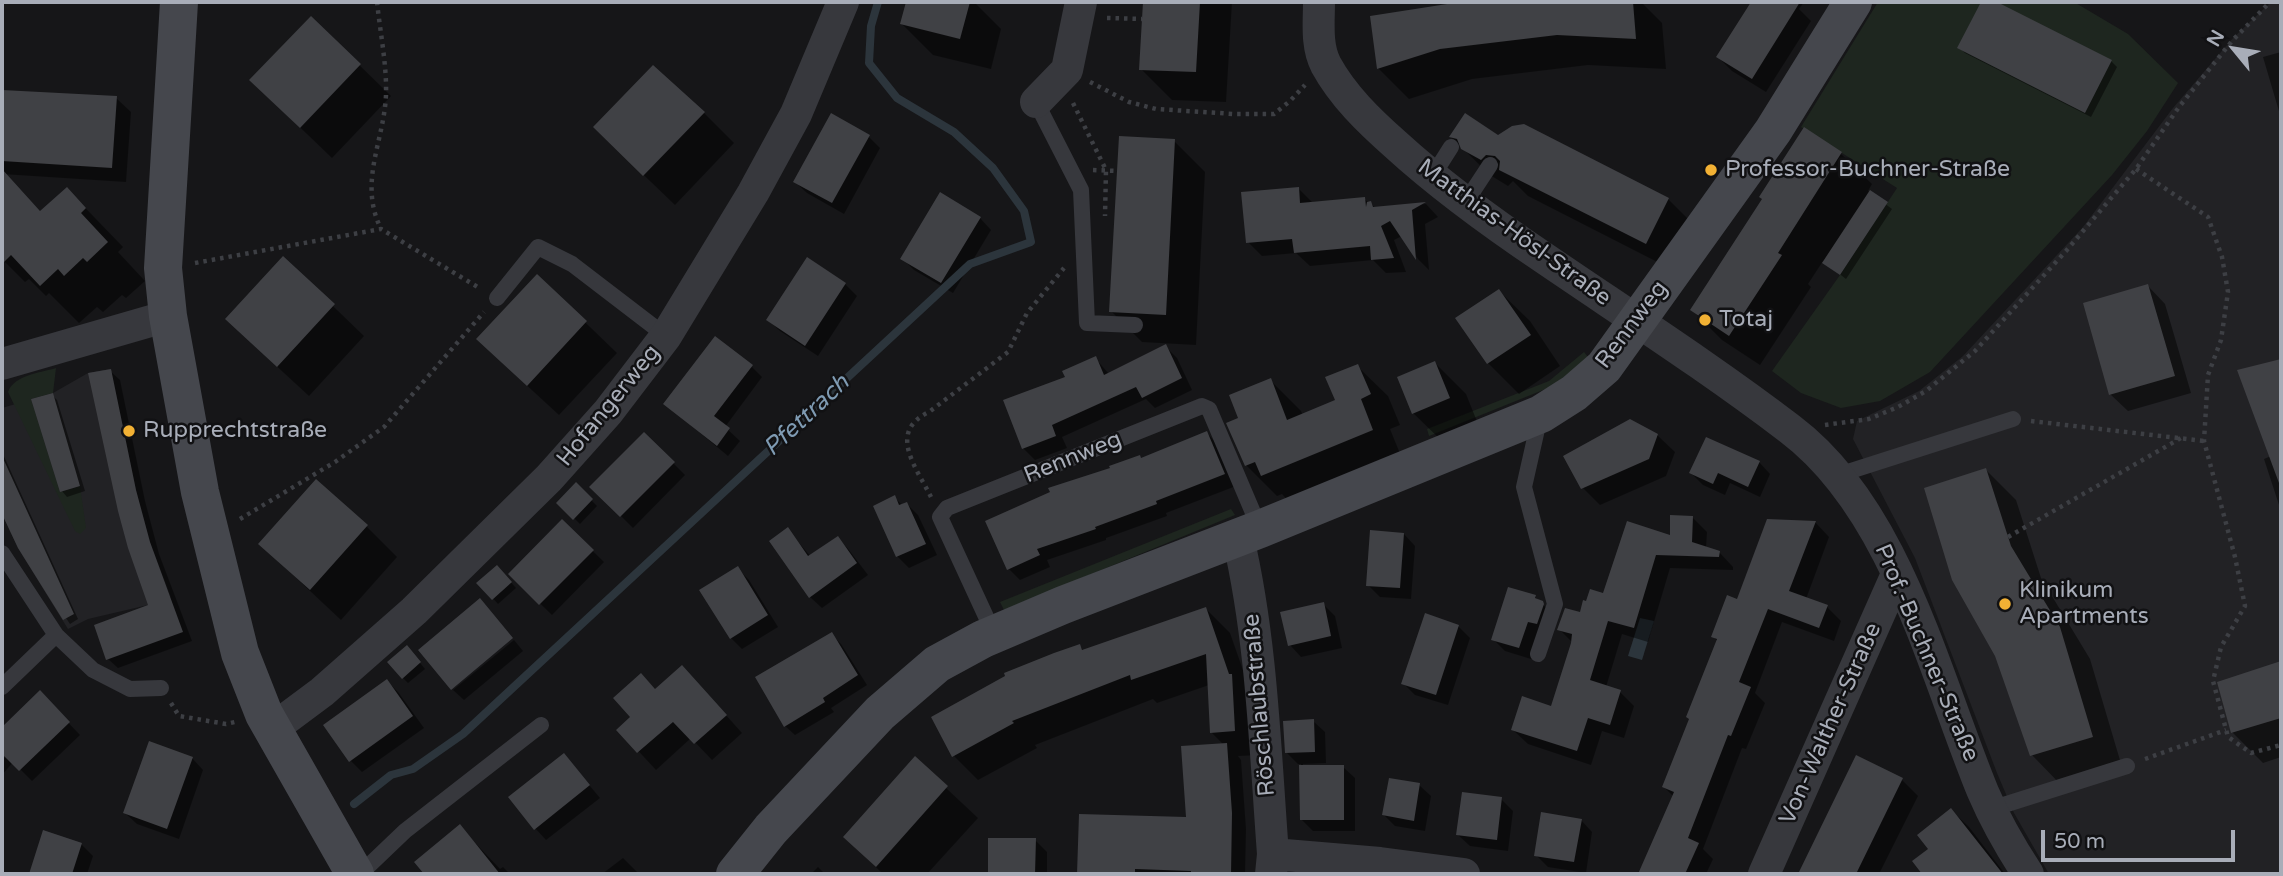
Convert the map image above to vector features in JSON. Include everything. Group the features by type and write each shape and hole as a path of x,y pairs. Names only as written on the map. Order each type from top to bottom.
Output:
{"main road":[{"path":"179,2 163,268 168,316 200,492 240,653 267,722 358,874"},
{"name":"Rennweg","path":"735,874 771,829 880,713 937,664 995,634 1063,605 1249,534 1541,414 1574,393 1604,366 1773,131 1853,2"}],"street":[{"name":"Hofangerweg","path":"267,722 322,692 414,611 550,478 608,412 666,337 753,193 796,114 833,2"},
{"name":"Matthias-Hösl-Straße","path":"1319,2 1320,50 1325,64 1344,92 1377,128 1465,203 1637,321"},
{"path":"1036,102 1068,70 1079,10"},
{"path":"2,364 168,316"},
{"name":"Prof.-Buchner-Straße","path":"1637,321 1790,429 1814,448 1838,475 1857,502 1897,574 1991,809 2028,874"},
{"name":"Röschlaubstraße","path":"1249,534 1249,585 1261,692 1272,864"},
{"name":"Von-Walther-Straße","path":"1764,874 1897,574"},
{"path":"1272,864 1380,863 1464,874"}],"lane":[{"path":"1036,102 1081,190 1087,323 1135,325"},
{"path":"1432,177 1451,148"},
{"path":"1465,203 1490,165"},
{"path":"496,299 538,247 572,264 666,337"},
{"name":"Rennweg","path":"940,517 947,508 1202,406 1209,409 1249,534"},
{"path":"1538,654 1555,604 1524,487 1541,414"},
{"path":"1838,475 2012,418"},
{"path":"940,517 995,634"},
{"path":"2,553 55,635 93,670 130,690 161,688"},
{"path":"2,687 55,635"},
{"path":"358,874 405,831 541,725"},
{"path":"1991,809 2127,766"}],"path":[{"path":"211,536 335,462 384,427 496,299 381,229 374,214 370,188 386,94 377,2"},
{"path":"1790,429 1869,419 1898,407 1926,391 1975,351 2136,169 2194,88 2232,41 2270,2"},
{"path":"1079,10 1142,19"},
{"path":"1068,70 1129,102 1156,109 1274,114 1325,64"},
{"path":"2136,169 2208,217 2222,257 2228,292 2221,340 2208,375 2204,440 2235,557 2245,607 2221,647 2213,681 2228,737 2252,753 2281,745"},
{"path":"163,268 381,229"},
{"path":"940,517 909,451 905,438 909,427 917,418 929,412 1008,352 1027,313 1084,245"},
{"path":"2012,418 2204,440"},
{"path":"2008,537 2181,438"},
{"path":"161,688 179,716 226,724 267,722"},
{"path":"2127,766 2226,730"}],"shaded area":[{"path":"1878,2 2074,2 2128,34 2178,83 2147,131 2112,175 1930,372 1880,401 1841,408 1801,393 1772,371 1897,188 1801,127"},
{"path":"2271,2 2281,2 2281,874 2049,874 2014,813 1997,773 1915,558 1853,439 1857,421 1919,391 1963,356 2083,227 2173,108 2233,38"},
{"path":"1584,352 1588,357 1553,386 1429,436 1427,429 1549,381"},
{"path":"56,368 53,393 31,399 60,492 80,486 86,528 80,534 75,531 8,392 11,386 22,378"},
{"path":"111,369 136,490 150,542 171,597 88,619 68,629 18,548 2,514 2,408 53,393 88,373"},
{"path":"1231,509 1235,515 1004,610 1000,602"},
{"path":"1640,618 1654,621 1642,660 1628,656"}],"building":[{"path":"906,2 970,2 960,39 900,24"},
{"path":"1143,2 1200,2 1196,72 1139,70"},
{"path":"1460,2 1633,2 1636,39 1557,35 1440,49 1377,69 1370,16"},
{"path":"1751,2 1800,2 1752,79 1716,57"},
{"path":"1981,2 1997,2 2112,60 2085,113 1957,48"},
{"path":"311,16 361,64 300,128 249,80"},
{"path":"653,65 705,112 643,176 593,127"},
{"path":"2,90 117,96 112,168 2,161"},
{"path":"831,113 870,135 832,203 793,182"},
{"path":"1465,113 1498,135 1512,126 1524,124 1669,198 1646,244 1499,170 1500,161 1495,156 1486,155 1481,160 1461,149 1457,139 1449,137"},
{"path":"1804,127 1842,152 1778,253 1782,255 1729,336 1690,310 1762,199 1759,197"},
{"path":"1119,136 1175,139 1166,315 1109,312"},
{"path":"2,169 40,211 67,187 86,208 81,213 108,242 87,262 83,258 64,276 58,269 40,286 11,255 2,264"},
{"path":"1299,187 1300,203 1365,197 1366,207 1367,202 1371,201 1373,207 1426,202 1412,210 1416,260 1390,221 1381,226 1394,258 1371,260 1370,246 1294,253 1292,239 1246,243 1241,192"},
{"path":"1870,190 1888,202 1840,275 1822,263"},
{"path":"940,192 981,217 941,283 900,259"},
{"path":"283,256 335,304 277,367 225,319"},
{"path":"807,257 846,283 805,346 766,320"},
{"path":"537,274 587,321 527,386 476,339"},
{"path":"2148,284 2175,376 2109,395 2083,303"},
{"path":"1499,289 1531,335 1487,364 1455,318"},
{"path":"715,336 753,365 714,416 730,428 717,446 663,404"},
{"path":"1166,344 1182,378 1142,398 1136,387 1052,425 1056,436 1022,449 1003,400 1065,377 1062,371 1096,356 1104,375"},
{"path":"2281,359 2281,483 2279,483 2237,370"},
{"path":"1435,361 1450,398 1412,414 1397,377"},
{"path":"1358,364 1371,394 1361,399 1373,430 1261,476 1255,462 1245,466 1226,423 1238,418 1229,395 1271,378 1287,420 1335,400 1325,377"},
{"path":"111,369 136,490 150,542 183,632 106,660 94,625 148,605 118,511 88,373"},
{"path":"53,393 80,486 60,492 31,399"},
{"path":"1630,419 1658,434 1649,459 1581,489 1563,456"},
{"path":"1207,431 1225,474 1156,501 1157,504 1095,527 1096,529 1037,549 1040,555 1007,570 985,521 1050,492 1048,488 1110,468 1109,466 1140,455 1141,458"},
{"path":"644,432 675,462 620,517 589,487"},
{"path":"1706,437 1760,461 1748,487 1718,473 1713,484 1689,473"},
{"path":"2,456 74,614 63,620 18,548 2,514"},
{"name":"Klinikum Apartments","path":"1986,468 2011,546 2060,627 2093,737 2030,756 1995,656 1952,580 1924,488"},
{"path":"316,479 368,525 310,590 258,544"},
{"path":"576,482 593,499 573,520 556,503"},
{"path":"895,495 899,505 907,502 926,544 896,557 873,506"},
{"path":"1670,515 1693,516 1692,542 1720,551 1719,557 1656,555 1634,628 1608,621 1590,680 1621,690 1610,725 1588,718 1577,751 1511,730 1522,696 1551,706 1571,643 1572,634 1557,630 1565,608 1580,612 1590,589 1603,593 1627,521 1670,535"},
{"path":"562,519 594,550 539,605 508,574"},
{"path":"1767,519 1816,521 1789,591 1828,605 1819,628 1768,609 1739,682 1751,687 1731,736 1728,735 1688,838 1699,843 1685,874 1638,874 1674,792 1662,787 1717,639 1711,637 1727,595 1737,599"},
{"path":"788,527 808,556 838,536 857,563 809,598 769,541"},
{"path":"1370,530 1404,533 1400,588 1366,586"},
{"path":"497,565 512,582 492,600 476,583"},
{"path":"738,566 768,615 730,639 699,590"},
{"path":"1508,587 1536,595 1535,598 1544,604 1537,624 1528,622 1519,648 1491,640"},
{"path":"480,598 513,638 451,690 418,650"},
{"path":"1324,602 1331,636 1288,646 1280,612"},
{"path":"1206,607 1229,674 1232,674 1235,731 1210,733 1206,654 1131,680 1130,675 1012,721 1014,723 952,757 931,717 1005,676 1004,673 1054,653 1080,644 1082,650"},
{"path":"1425,613 1459,625 1436,695 1401,684"},
{"path":"832,632 858,675 823,698 825,702 784,727 755,677"},
{"path":"407,645 421,662 402,679 387,662"},
{"path":"2281,661 2281,718 2231,733 2217,682"},
{"path":"682,665 727,715 694,744 673,722 637,753 616,730 630,717 613,698 641,673 655,689"},
{"path":"387,679 413,716 349,762 323,725"},
{"path":"40,690 70,722 19,771 2,754 2,727"},
{"path":"1314,719 1315,752 1285,753 1283,721"},
{"path":"149,741 193,757 167,829 123,813"},
{"path":"1227,743 1232,813 1231,874 1135,869 1135,874 1077,874 1079,814 1186,817 1181,746"},
{"path":"564,753 590,785 534,830 508,797"},
{"path":"1856,755 1903,778 1856,874 1798,874"},
{"path":"915,756 948,786 876,867 843,837"},
{"path":"1299,765 1344,765 1344,820 1300,820"},
{"path":"1389,778 1420,783 1414,821 1382,815"},
{"path":"1462,792 1502,797 1497,840 1456,835"},
{"path":"1951,808 2003,874 1922,874 1912,861 1928,849 1917,835"},
{"path":"1541,812 1582,819 1574,862 1534,856"},
{"path":"460,824 500,874 424,874 414,862"},
{"path":"43,830 82,843 72,874 29,874"},
{"path":"988,838 1036,838 1035,874 988,874"}],"waterway":[{"name":"Pfettrach","path":"354,804 391,775 413,769 463,734 970,264 1031,242 1024,211 993,168 954,132 897,98 869,63 871,26 878,2"}],"place":[{"name":"Professor-Buchner-Straße","path":"1711,170"},
{"name":"Totaj","path":"1705,320"},
{"name":"Rupprechtstraße","path":"129,431"},
{"name":"Klinikum Apartments","path":"2005,604"}]}
